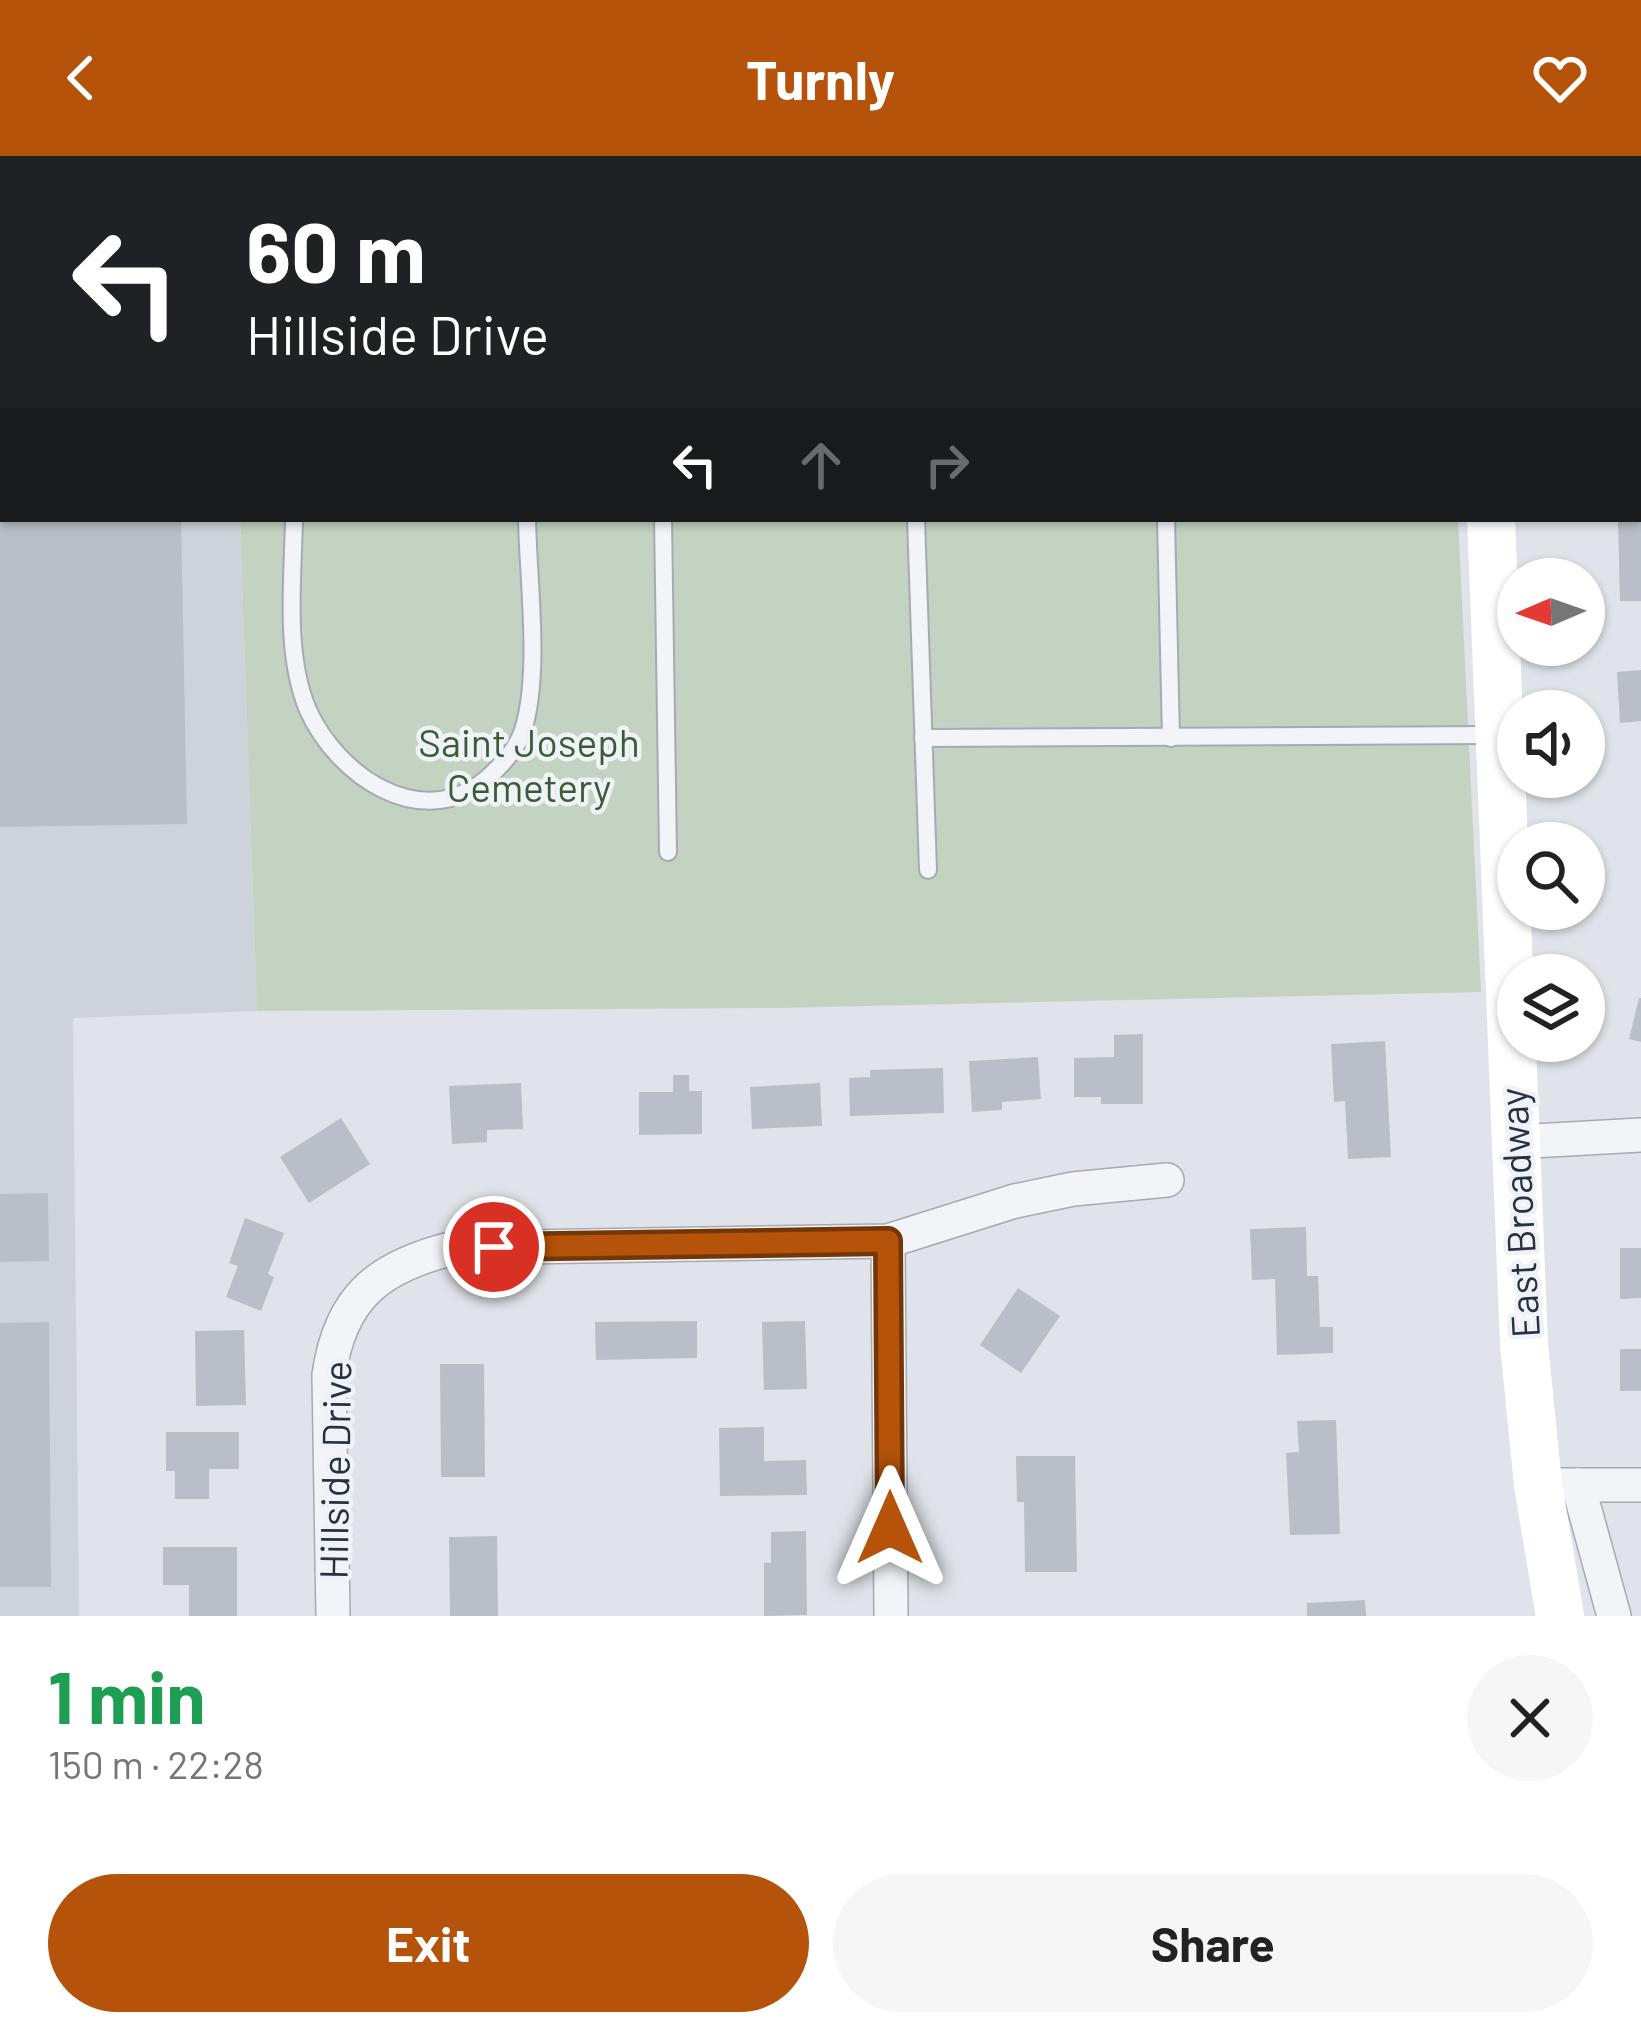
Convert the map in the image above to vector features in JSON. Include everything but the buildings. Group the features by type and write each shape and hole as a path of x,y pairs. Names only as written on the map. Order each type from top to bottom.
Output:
{"main road":[{"name":"East Broadway","path":"1491,522 1498,690"},
{"name":"East Broadway","path":"1502,798 1524,1344 1558,1485 1560,1616"}],"street":[{"path":"1514,1142 1641,1135"},
{"name":"Hillside Drive","path":"333,1616 329,1375 333,1349 361,1293 386,1272 419,1256 454,1247 888,1241 1015,1201 1072,1189 1167,1180"},
{"path":"888,1241 891,1616"},
{"path":"1558,1485 1641,1485"},
{"name":"East Broadway","path":"1558,1485 1613,1616"}],"lane":[{"path":"294,522 296,657 306,706 327,746 358,777 393,795 433,801 470,792 501,766 523,733 530,658 527,522"},
{"path":"663,522 668,852"},
{"path":"916,522 928,870"},
{"path":"1166,522 1172,738"},
{"path":"923,738 1497,735"}],"shaded area":[{"path":"0,522 240,522 257,1011 73,1018 79,1616 0,1616"}],"green space":[{"name":"Saint Joseph Cemetery","path":"240,522 1458,522 1481,992 778,1008 257,1011"}],"route":[{"path":"494,1247 888,1241 890,1528"}]}
